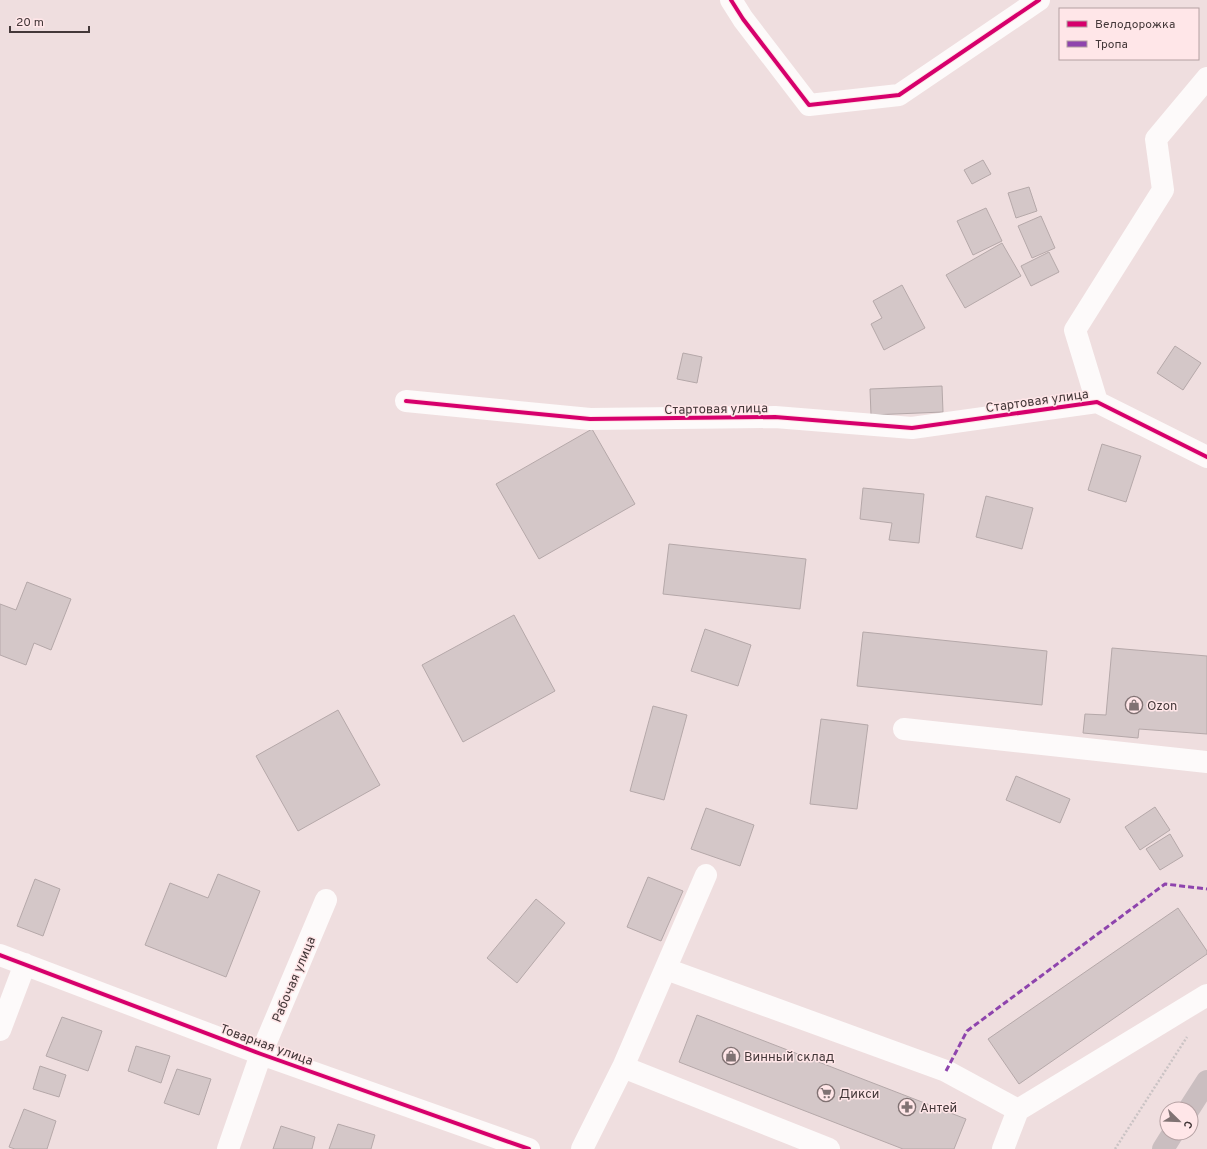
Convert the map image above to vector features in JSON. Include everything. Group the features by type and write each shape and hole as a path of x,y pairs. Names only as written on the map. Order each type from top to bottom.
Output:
{"main road":[{"path":"1194,1101 1207,1081"}],"street":[{"path":"731,0 743,20 808,105 899,95 1039,0"},
{"path":"1207,78 1156,139 1163,190 1075,330 1097,402 1207,457"},
{"name":"Стартовая улица","path":"406,401 590,419 775,417 912,428 1097,402"},
{"path":"904,729 1207,762"},
{"path":"582,1149 623,1067 706,875"},
{"name":"Рабочая улица","path":"228,1149 262,1054 326,900"},
{"name":"Товарная улица","path":"0,955 503,1144 529,1149"},
{"path":"0,1030 25,964"},
{"path":"666,969 946,1071 1018,1110"},
{"path":"1003,1149 1018,1110 1207,994"},
{"path":"623,1067 829,1149"}],"path":[{"path":"1115,1149 1190,1032"}],"building":[{"path":"983,160 991,174 972,184 964,170"},
{"path":"1029,187 1037,211 1016,218 1008,193"},
{"path":"986,208 1002,241 973,255 957,221"},
{"path":"1041,216 1055,248 1032,258 1018,226"},
{"path":"1002,243 1021,276 965,308 946,275"},
{"path":"1049,252 1059,272 1031,286 1021,266"},
{"path":"902,285 925,328 884,350 871,324 882,318 873,301"},
{"path":"1175,346 1201,363 1183,390 1157,373"},
{"path":"683,353 702,357 697,383 677,379"},
{"path":"942,386 943,412 871,415 870,389"},
{"path":"592,429 635,504 539,559 496,484"},
{"path":"1102,444 1141,456 1126,502 1088,490"},
{"path":"863,488 924,494 919,543 889,540 892,523 860,519"},
{"path":"986,496 1033,508 1022,549 976,537"},
{"path":"669,544 806,559 800,609 663,594"},
{"path":"27,582 71,599 51,650 34,643 26,665 0,655 0,604 16,610"},
{"path":"514,615 555,691 463,742 422,665"},
{"path":"705,629 751,645 738,686 691,671"},
{"path":"863,632 1047,651 1042,705 857,686"},
{"path":"1112,648 1207,656 1207,734 1139,729 1138,738 1083,733 1085,714 1106,715"},
{"path":"653,706 687,715 664,800 630,791"},
{"path":"338,710 380,785 298,831 256,756"},
{"path":"821,719 868,725 857,809 810,804"},
{"path":"1016,776 1070,799 1060,823 1006,800"},
{"path":"1155,807 1170,830 1140,850 1125,827"},
{"path":"706,808 754,825 740,866 691,849"},
{"path":"1170,834 1183,856 1160,870 1146,849"},
{"path":"218,874 260,891 226,977 145,945 170,883 208,898"},
{"path":"648,877 683,891 661,941 627,927"},
{"path":"35,879 60,889 43,936 17,926"},
{"path":"536,899 565,923 517,983 487,958"},
{"path":"1178,908 1207,951 1207,954 1019,1084 988,1039"},
{"path":"697,1015 966,1119 954,1149 903,1149 679,1062"},
{"path":"62,1017 102,1031 88,1071 46,1056"},
{"path":"136,1046 170,1056 161,1083 128,1071"},
{"path":"40,1066 66,1075 59,1097 33,1089"},
{"path":"177,1069 211,1079 199,1115 164,1103"},
{"path":"24,1109 56,1121 47,1149 15,1149 9,1147"},
{"path":"338,1124 375,1135 371,1149 329,1149"},
{"path":"281,1126 315,1137 312,1149 273,1149"}],"marked path":[{"path":"946,1071 967,1031 1165,884 1207,889"}],"cycle path":[{"path":"731,0 743,19 809,105 899,95 1039,0"},
{"path":"406,401 590,419 775,417 912,428 1097,402 1207,457"},
{"path":"0,955 261,1054 529,1149"}],"place":[{"name":"Ozon","path":"1134,705"},
{"name":"Винный склад","path":"731,1056"},
{"name":"Дикси","path":"826,1093"},
{"name":"Антей","path":"907,1107"}]}
